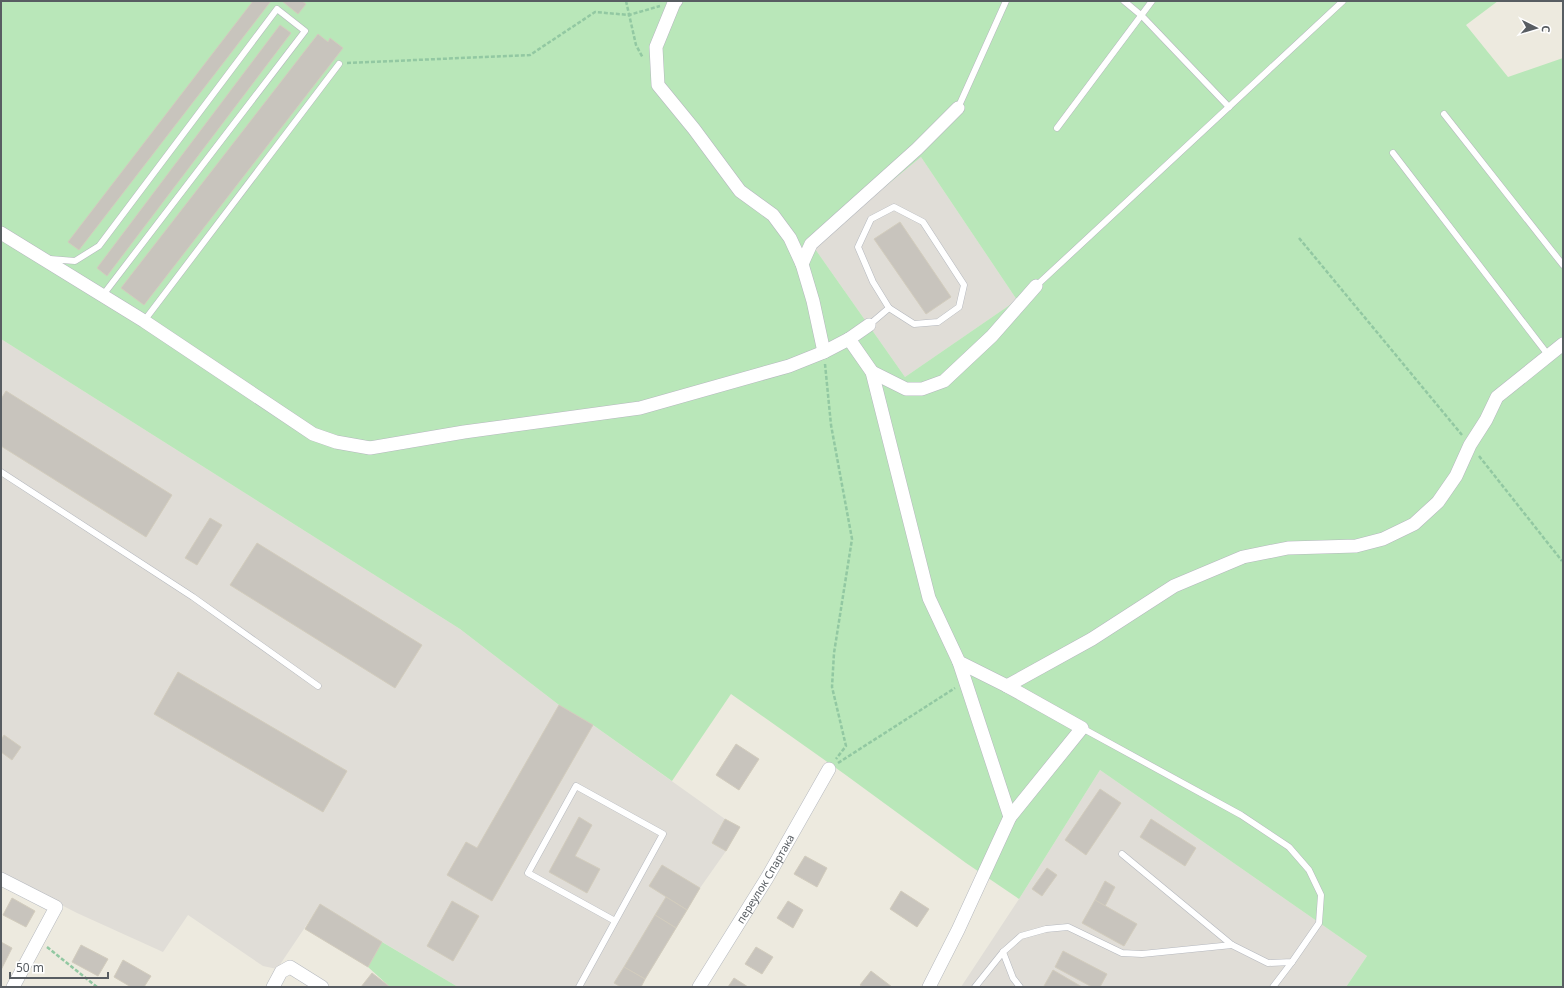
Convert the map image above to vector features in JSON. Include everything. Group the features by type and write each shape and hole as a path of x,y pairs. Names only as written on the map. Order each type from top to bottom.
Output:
{"street":[{"path":"675,2 656,47 658,85 694,129 740,191 773,215 790,238 802,264 813,300 824,352"},
{"path":"802,264 811,244 917,149 958,108"},
{"path":"1,233 144,321 313,434 336,442 370,448 464,432 640,408 789,366 824,352 849,339 869,325"},
{"path":"872,372 906,389 922,389 944,381 992,336 1036,286"},
{"path":"849,339 872,372 929,598 959,662 1010,817"},
{"path":"1007,686 1092,639 1174,586 1244,557 1288,548 1356,546 1383,539 1414,524 1438,502 1456,476 1470,445 1486,420 1497,397 1563,344"},
{"path":"929,987 958,930 1010,817 1082,728 1007,686 959,662"},
{"name":"переулок Спартака","path":"699,987 767,878 828,768"},
{"path":"1,879 56,907 13,987"},
{"path":"272,987 282,972 290,967 322,987"}],"lane":[{"path":"958,108 1006,1"},
{"path":"1124,1 1142,16 1229,107"},
{"path":"1057,128 1152,1"},
{"path":"1036,286 1342,1"},
{"path":"45,259 75,261 99,246 277,9 305,32 103,295"},
{"path":"144,321 339,64"},
{"path":"1444,114 1563,265"},
{"path":"1393,153 1549,356"},
{"path":"894,207 923,222 964,285 959,307 938,322 914,324 889,308 873,282 858,247 871,219 894,207"},
{"path":"869,325 889,308"},
{"path":"1,472 193,597 318,686"},
{"path":"1082,728 1241,815 1289,847 1309,870 1321,895 1319,923 1273,987"},
{"path":"578,987 615,921 663,834 576,786 528,873 615,921"},
{"path":"1122,854 1232,945 1268,963 1292,962"},
{"path":"975,987 1003,952 1021,936 1046,929 1068,927 1122,953 1142,954 1232,945"},
{"path":"1003,952 1013,978 1020,987"}],"path":[{"path":"626,1 636,45 647,65"},
{"path":"339,64 530,55 595,12 629,15 675,2"},
{"path":"1299,238 1470,445 1562,561"},
{"path":"824,352 831,425 852,539 834,653 832,687 846,746 828,768"},
{"path":"828,768 966,681"},
{"path":"39,940 97,987"}],"shaded area":[{"path":"921,157 1017,300 905,377 813,246"},
{"path":"1,339 460,629 559,705 593,725 725,819 740,827 726,851 700,888 641,987 458,987 320,905 277,969 263,966 188,915 163,952 77,913 1,874"},
{"path":"1100,770 1367,956 1346,987 961,987 1019,899"}],"green space":[{"path":"1,1 1498,1 1466,25 1508,77 1563,58 1563,987 1346,987 1367,956 1100,770 1019,899 966,863 843,773 731,694 672,781 593,725 559,705 460,629 1,339","holes":["921,157 1017,300 905,377 813,246"]},
{"path":"382,942 458,987 390,987 368,967"}],"building":[{"path":"253,1 271,1 79,250 68,242"},
{"path":"282,1 302,1 306,4 298,14"},
{"path":"280,25 291,33 107,276 97,268"},
{"path":"318,34 328,42 330,38 343,48 144,305 121,288"},
{"path":"900,222 951,297 926,314 874,239"},
{"path":"6,391 172,495 146,537 1,446 1,399"},
{"path":"210,518 222,525 197,565 185,558"},
{"path":"257,543 422,645 395,688 230,585"},
{"path":"178,672 347,771 323,812 154,714"},
{"path":"559,705 593,725 492,901 447,875 466,842 477,848"},
{"path":"4,735 21,747 12,760 1,752 1,740"},
{"path":"736,744 759,759 739,790 716,775"},
{"path":"1100,789 1121,803 1086,855 1065,840"},
{"path":"579,817 592,825 575,856 600,869 587,893 549,872"},
{"path":"725,819 740,827 726,851 712,843"},
{"path":"1151,819 1196,848 1185,866 1140,837"},
{"path":"805,856 827,868 817,887 794,874"},
{"path":"662,865 700,888 687,910 649,886"},
{"path":"1047,868 1057,875 1042,896 1032,889"},
{"path":"1105,881 1115,887 1105,906 1095,900"},
{"path":"901,891 929,909 917,927 890,909"},
{"path":"666,897 687,910 676,928 655,915"},
{"path":"12,898 35,911 26,927 3,915"},
{"path":"1095,900 1137,924 1124,946 1082,923"},
{"path":"452,901 479,916 453,961 427,946"},
{"path":"788,901 803,910 793,928 777,918"},
{"path":"320,904 382,942 368,967 305,929"},
{"path":"655,915 676,928 645,979 624,967"},
{"path":"1,942 12,948 1,970"},
{"path":"81,945 108,959 98,976 72,962"},
{"path":"756,947 773,957 762,974 745,964"},
{"path":"1063,951 1107,974 1100,987 1092,987 1055,967"},
{"path":"123,960 151,976 144,987 131,987 114,977"},
{"path":"624,967 645,979 641,987 621,987 614,983"},
{"path":"1053,970 1082,987 1044,986"},
{"path":"871,971 892,987 863,987 860,985"},
{"path":"372,973 390,987 361,987"},
{"path":"734,978 748,987 728,987"}]}
